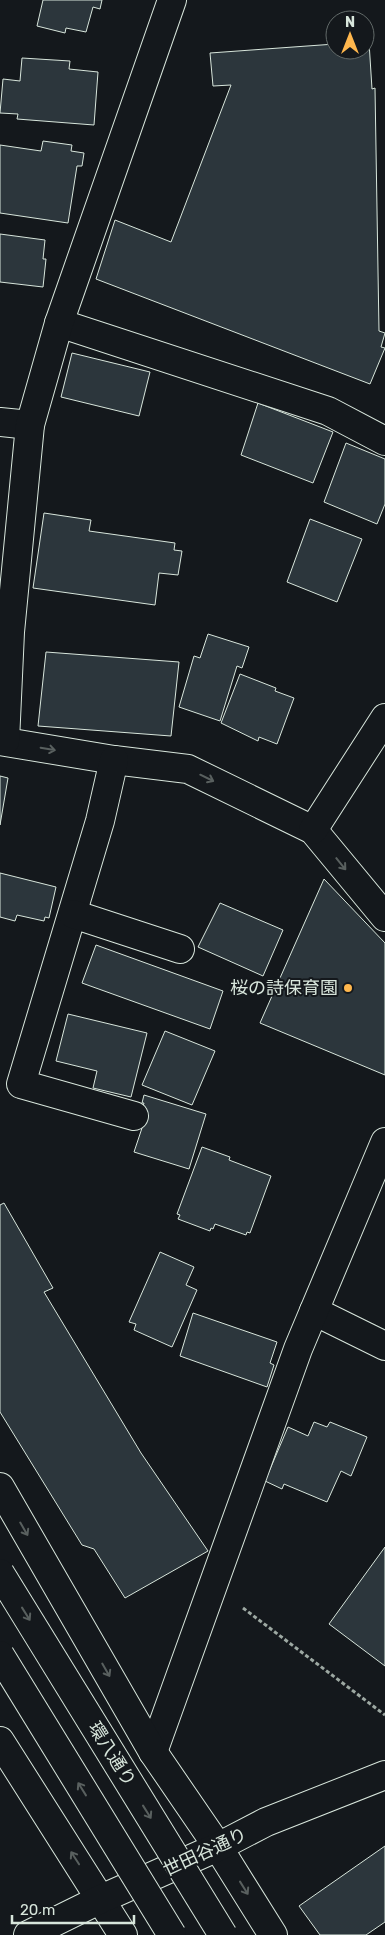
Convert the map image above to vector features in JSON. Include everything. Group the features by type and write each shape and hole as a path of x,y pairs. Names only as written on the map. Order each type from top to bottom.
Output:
{"street":[{"path":"172,0 59,323 30,424 10,632 2,741 114,760 188,769 313,830 385,918"},
{"path":"59,323 328,411 385,441"},
{"path":"0,422 30,424"},
{"path":"313,830 385,718"},
{"path":"114,760 100,821 21,1084 134,1116"},
{"path":"73,914 180,949"},
{"path":"153,1752 298,1349 385,1142"},
{"path":"314,1311 385,1346"},
{"path":"0,1487 153,1752 218,1847 273,1935"},
{"name":"環八通り","path":"0,1573 223,1935"},
{"path":"0,1655 172,1935"},
{"path":"0,1741 123,1935"},
{"name":"世田谷通り","path":"28,1935 101,1899 218,1847 266,1822 385,1775"}],"path":[{"path":"213,1585 385,1715"}],"building":[{"path":"43,0 102,0 100,9 93,7 86,32 66,28 65,33 37,26"},
{"path":"325,45 325,60 370,60 372,89 375,88 379,331 385,333 381,347 385,348 370,384 96,279 115,220 171,242 231,85 213,86 210,53"},
{"path":"22,58 70,61 69,69 98,72 94,125 17,119 18,114 0,113 3,79 20,81"},
{"path":"43,141 72,145 71,151 84,153 82,166 77,166 68,223 0,213 0,145 41,151"},
{"path":"0,234 45,240 43,259 46,259 43,287 0,282"},
{"path":"72,353 150,372 139,416 61,397"},
{"path":"258,403 333,432 313,483 241,455"},
{"path":"346,443 385,459 385,504 377,524 324,502"},
{"path":"44,513 91,520 89,531 175,543 174,550 182,551 178,575 159,573 155,605 33,588"},
{"path":"310,519 362,539 337,602 287,582"},
{"path":"208,634 249,647 242,668 237,666 220,721 179,707 194,656 200,658"},
{"path":"46,652 179,662 171,736 38,726"},
{"path":"240,674 276,688 275,691 294,698 277,744 259,737 258,741 221,723"},
{"path":"0,776 8,778 0,825"},
{"path":"0,873 56,887 49,918 45,917 44,921 17,915 15,921 0,917"},
{"name":"桜の詩保育園","path":"324,879 385,943 385,1075 260,1023"},
{"path":"220,903 283,930 263,976 198,947"},
{"path":"96,945 223,991 210,1029 82,983"},
{"path":"68,1014 147,1033 131,1097 93,1088 97,1071 56,1061"},
{"path":"165,1031 215,1051 192,1105 142,1085"},
{"path":"144,1095 206,1114 189,1169 134,1152 143,1125 138,1122 144,1103 142,1103"},
{"path":"202,1147 230,1157 229,1160 271,1176 250,1233 247,1232 246,1235 215,1224 210,1231 178,1219 180,1215 177,1214"},
{"path":"4,1203 53,1288 44,1292 141,1453 208,1551 125,1598 94,1549 82,1545 0,1412 0,1205"},
{"path":"160,1252 194,1267 186,1285 197,1290 172,1347 134,1330 136,1324 129,1322"},
{"path":"193,1313 277,1342 270,1363 274,1365 267,1387 180,1356"},
{"path":"314,1422 327,1427 330,1422 367,1437 351,1476 341,1471 327,1502 284,1484 282,1489 265,1481 288,1427 308,1436"},
{"path":"385,1547 385,1666 329,1624"},
{"path":"385,1846 385,1922 366,1935 320,1935 299,1906"}],"place":[{"name":"桜の詩保育園","path":"348,988"}]}
